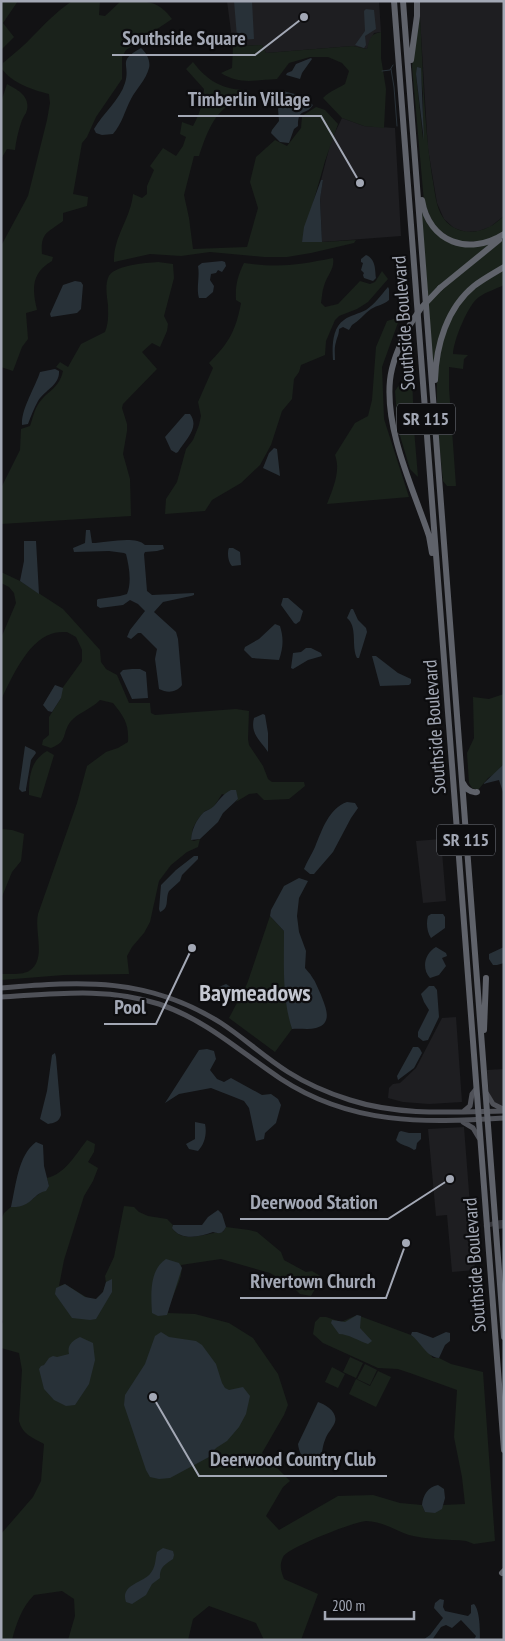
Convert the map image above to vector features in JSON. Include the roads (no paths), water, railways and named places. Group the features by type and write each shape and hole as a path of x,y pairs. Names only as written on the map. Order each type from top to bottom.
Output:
{"highway":[{"name":"Southside Boulevard","path":"394,1 504,1450"},
{"name":"Southside Boulevard","path":"403,1 504,1337"},
{"path":"410,81 417,1"},
{"path":"404,131 408,132 410,138 416,206 420,228"},
{"path":"416,166 426,216 434,228 444,237 460,244 476,245 490,242 504,235"},
{"path":"439,592 429,536 393,430 390,410 390,381 393,366 407,329 421,308 440,288 504,235"},
{"path":"434,411 435,372 438,351 450,316 463,297 474,287 504,267"},
{"path":"425,409 434,487 440,491"},
{"path":"462,779 468,790 477,792"},
{"path":"483,1066 486,978"}],"main road":[{"path":"1,988 60,983 95,983 161,995 197,1010 234,1032 288,1072 319,1089 361,1103 392,1109 423,1112 504,1110"},
{"path":"1,997 62,992 105,993 138,998 191,1017 234,1044 283,1080 315,1097 363,1114 423,1121 504,1118"},
{"path":"191,1017 197,1010"},
{"path":"461,1112 470,1106 472,1094 476,1089"},
{"path":"485,1090 491,1102 504,1110"},
{"path":"460,1121 473,1128 479,1138"}],"street":[{"path":"486,1226 504,1222"},
{"path":"495,1225 504,1226"}],"waterway":[{"path":"382,71 390,70 393,65"},
{"path":"391,69 397,126"}],"place":[{"name":"Southside Square","path":"304,17"},
{"name":"Timberlin Village","path":"360,183"},
{"name":"Pool","path":"192,948"},
{"name":"Deerwood Station","path":"450,1179"},
{"name":"Rivertown Church","path":"406,1243"},
{"name":"Deerwood Country Club","path":"153,1397"}],"district":[{"name":"Baymeadows","path":"255,993"}]}
